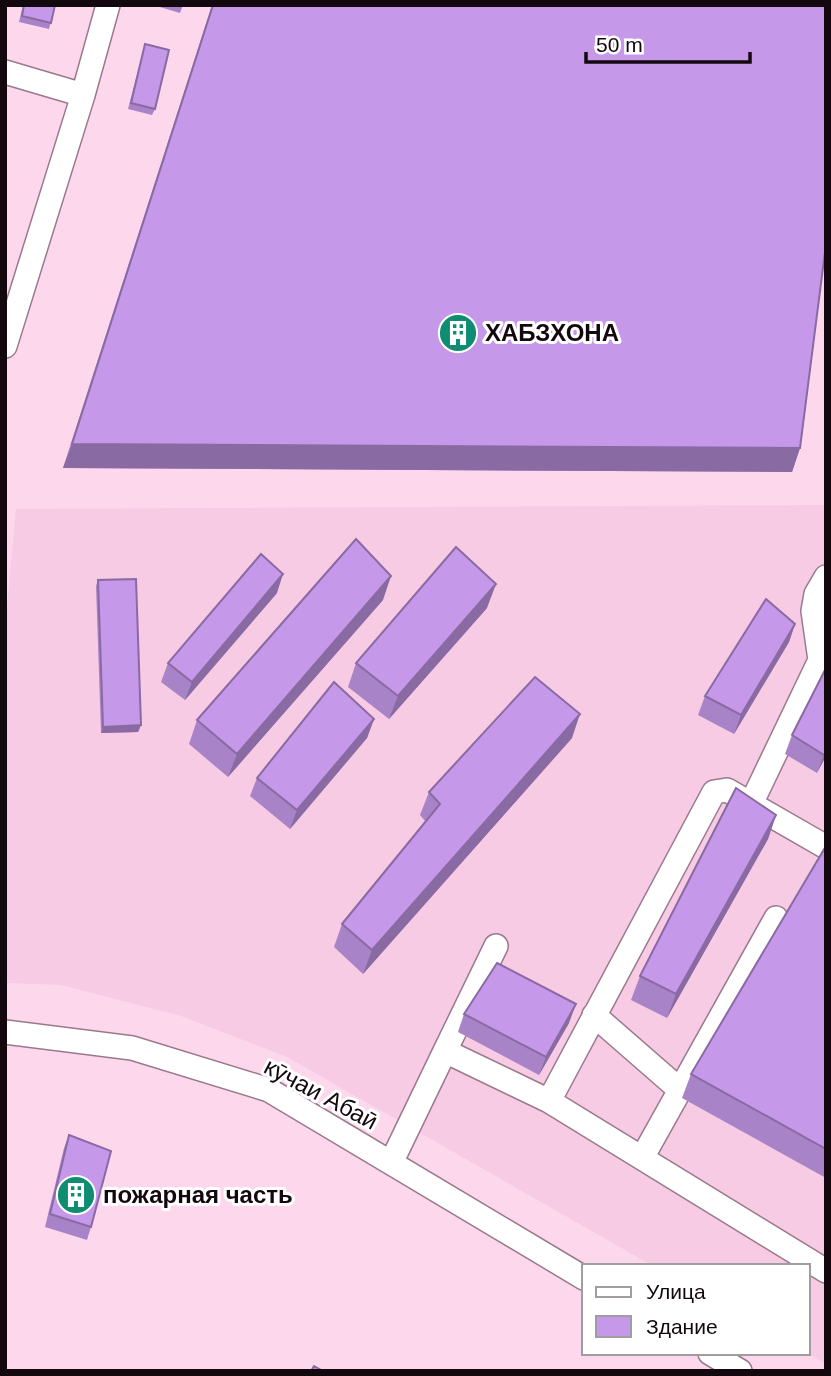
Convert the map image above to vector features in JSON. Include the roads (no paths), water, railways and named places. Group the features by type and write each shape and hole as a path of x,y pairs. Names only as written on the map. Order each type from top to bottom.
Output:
{"street":[{"path":"5,345 83,95 108,5"},
{"path":"5,72 83,95"},
{"path":"751,804 820,660 813,611 816,594 826,577"},
{"path":"549,1101 714,792 727,790 826,847"},
{"path":"642,1158 776,918"},
{"path":"391,1163 496,946"},
{"path":"594,1015 680,1090"},
{"name":"кӯчаи Абаӣ","path":"5,1032 132,1048 269,1090 582,1277"},
{"path":"445,1051 549,1101 826,1271"},
{"path":"713,1355 740,1371"}],"place":[{"name":"ХАБЗХОНА","path":"458,333"},
{"name":"пожарная часть","path":"76,1195"}]}
